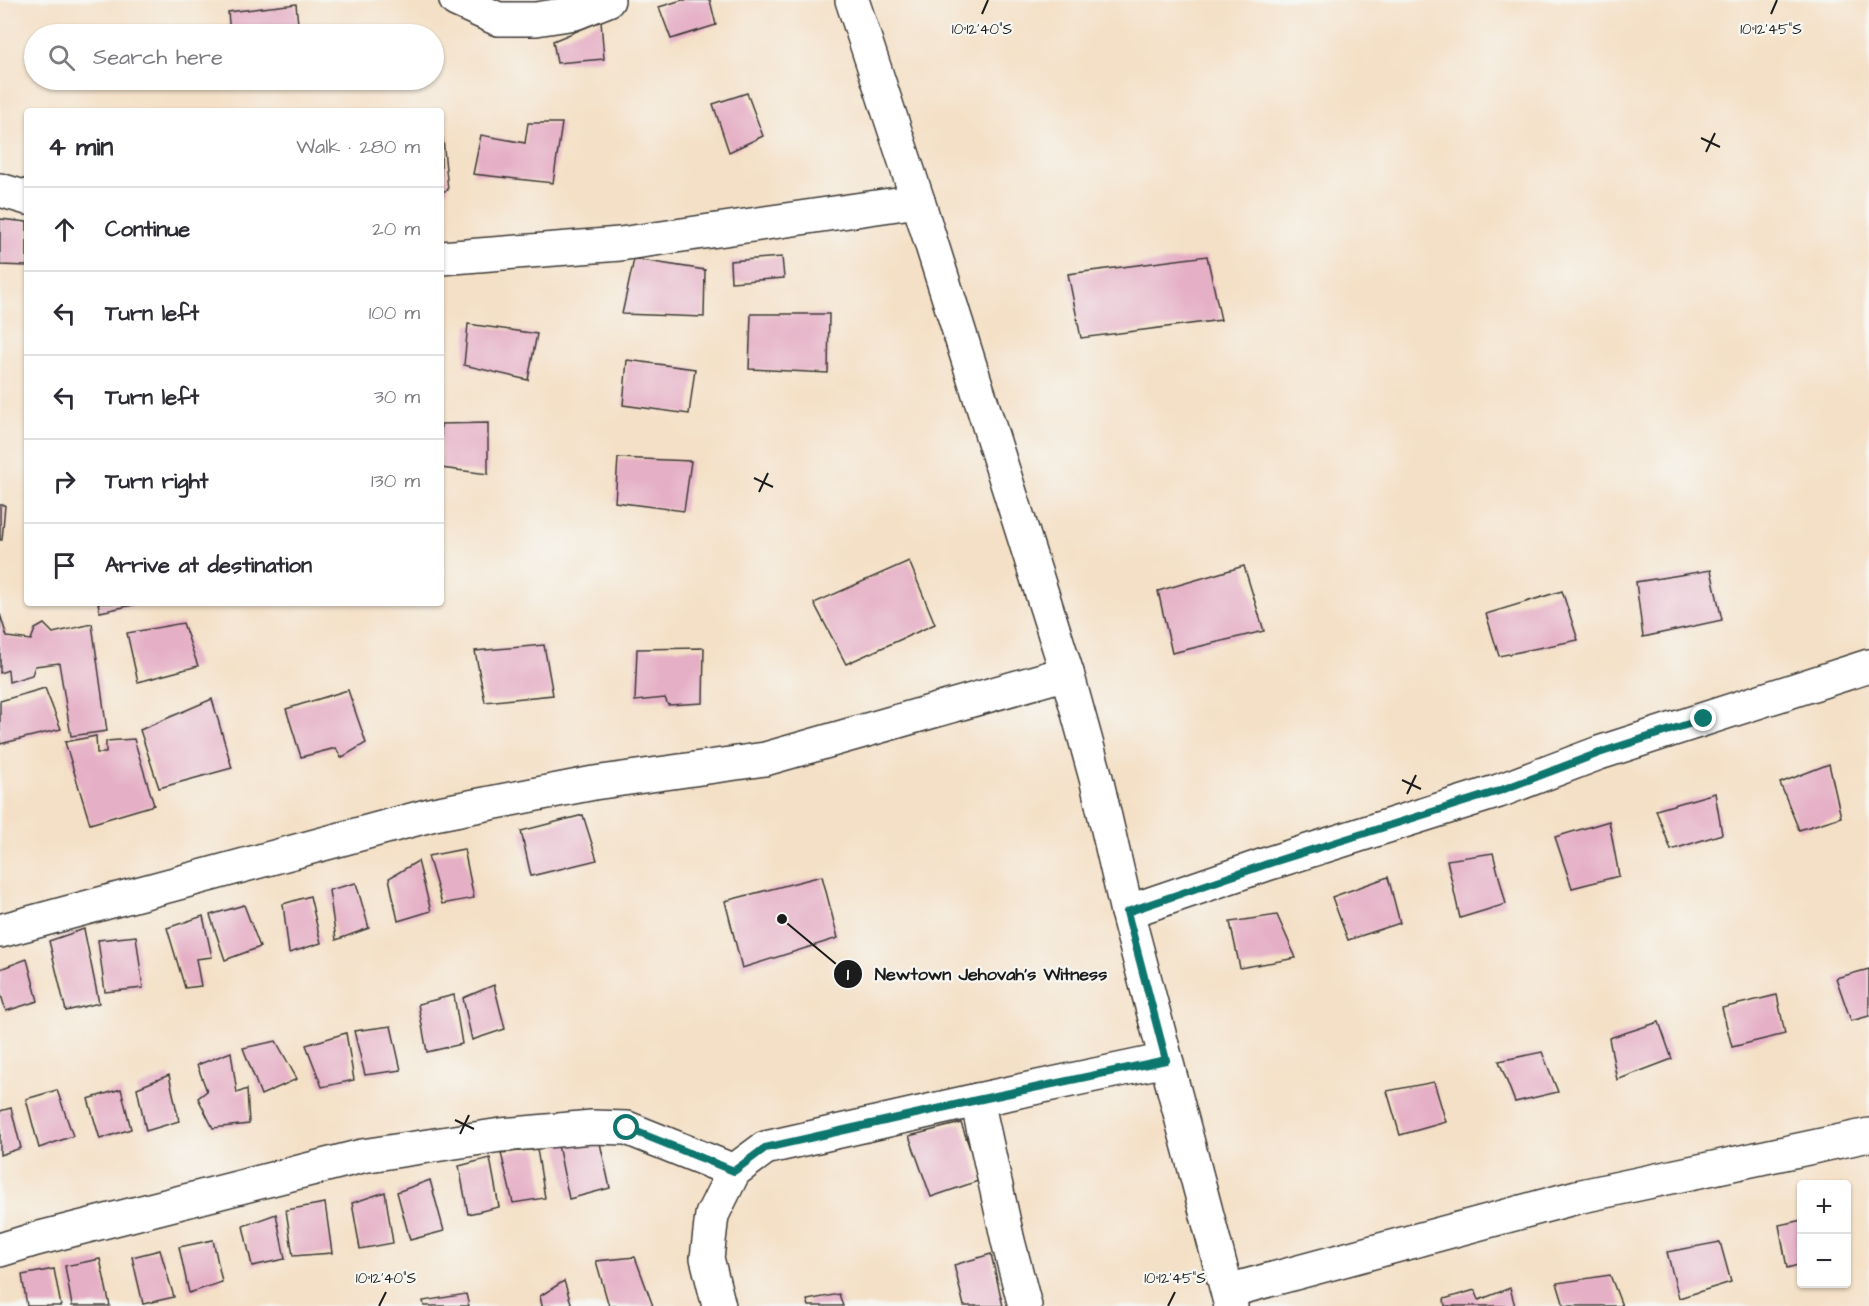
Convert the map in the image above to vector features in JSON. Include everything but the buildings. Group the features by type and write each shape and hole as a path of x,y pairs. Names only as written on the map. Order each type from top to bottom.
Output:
{"street":[{"path":"456,0 498,20 536,19 574,13 608,0"},
{"path":"852,0 1067,673 1096,778 1127,912 1229,1298 1577,1197 1869,1135"},
{"path":"0,190 24,197"},
{"path":"444,258 620,244 918,201"},
{"path":"1127,912 1270,863 1499,791 1599,753 1869,666"},
{"path":"0,931 434,814 594,783 765,759 1067,673"},
{"path":"718,1306 707,1258 712,1215 734,1171 765,1148 1166,1060"},
{"path":"977,1100 1008,1241 1025,1306"},
{"path":"0,1250 362,1156 501,1135 592,1127 627,1128 734,1171"}],"place":[{"name":"Newtown Jehovah's Witness","path":"782,919"}],"route":[{"path":"627,1128 734,1171 765,1148 1166,1060 1127,912 1270,863 1499,791 1599,753 1704,719"}]}
